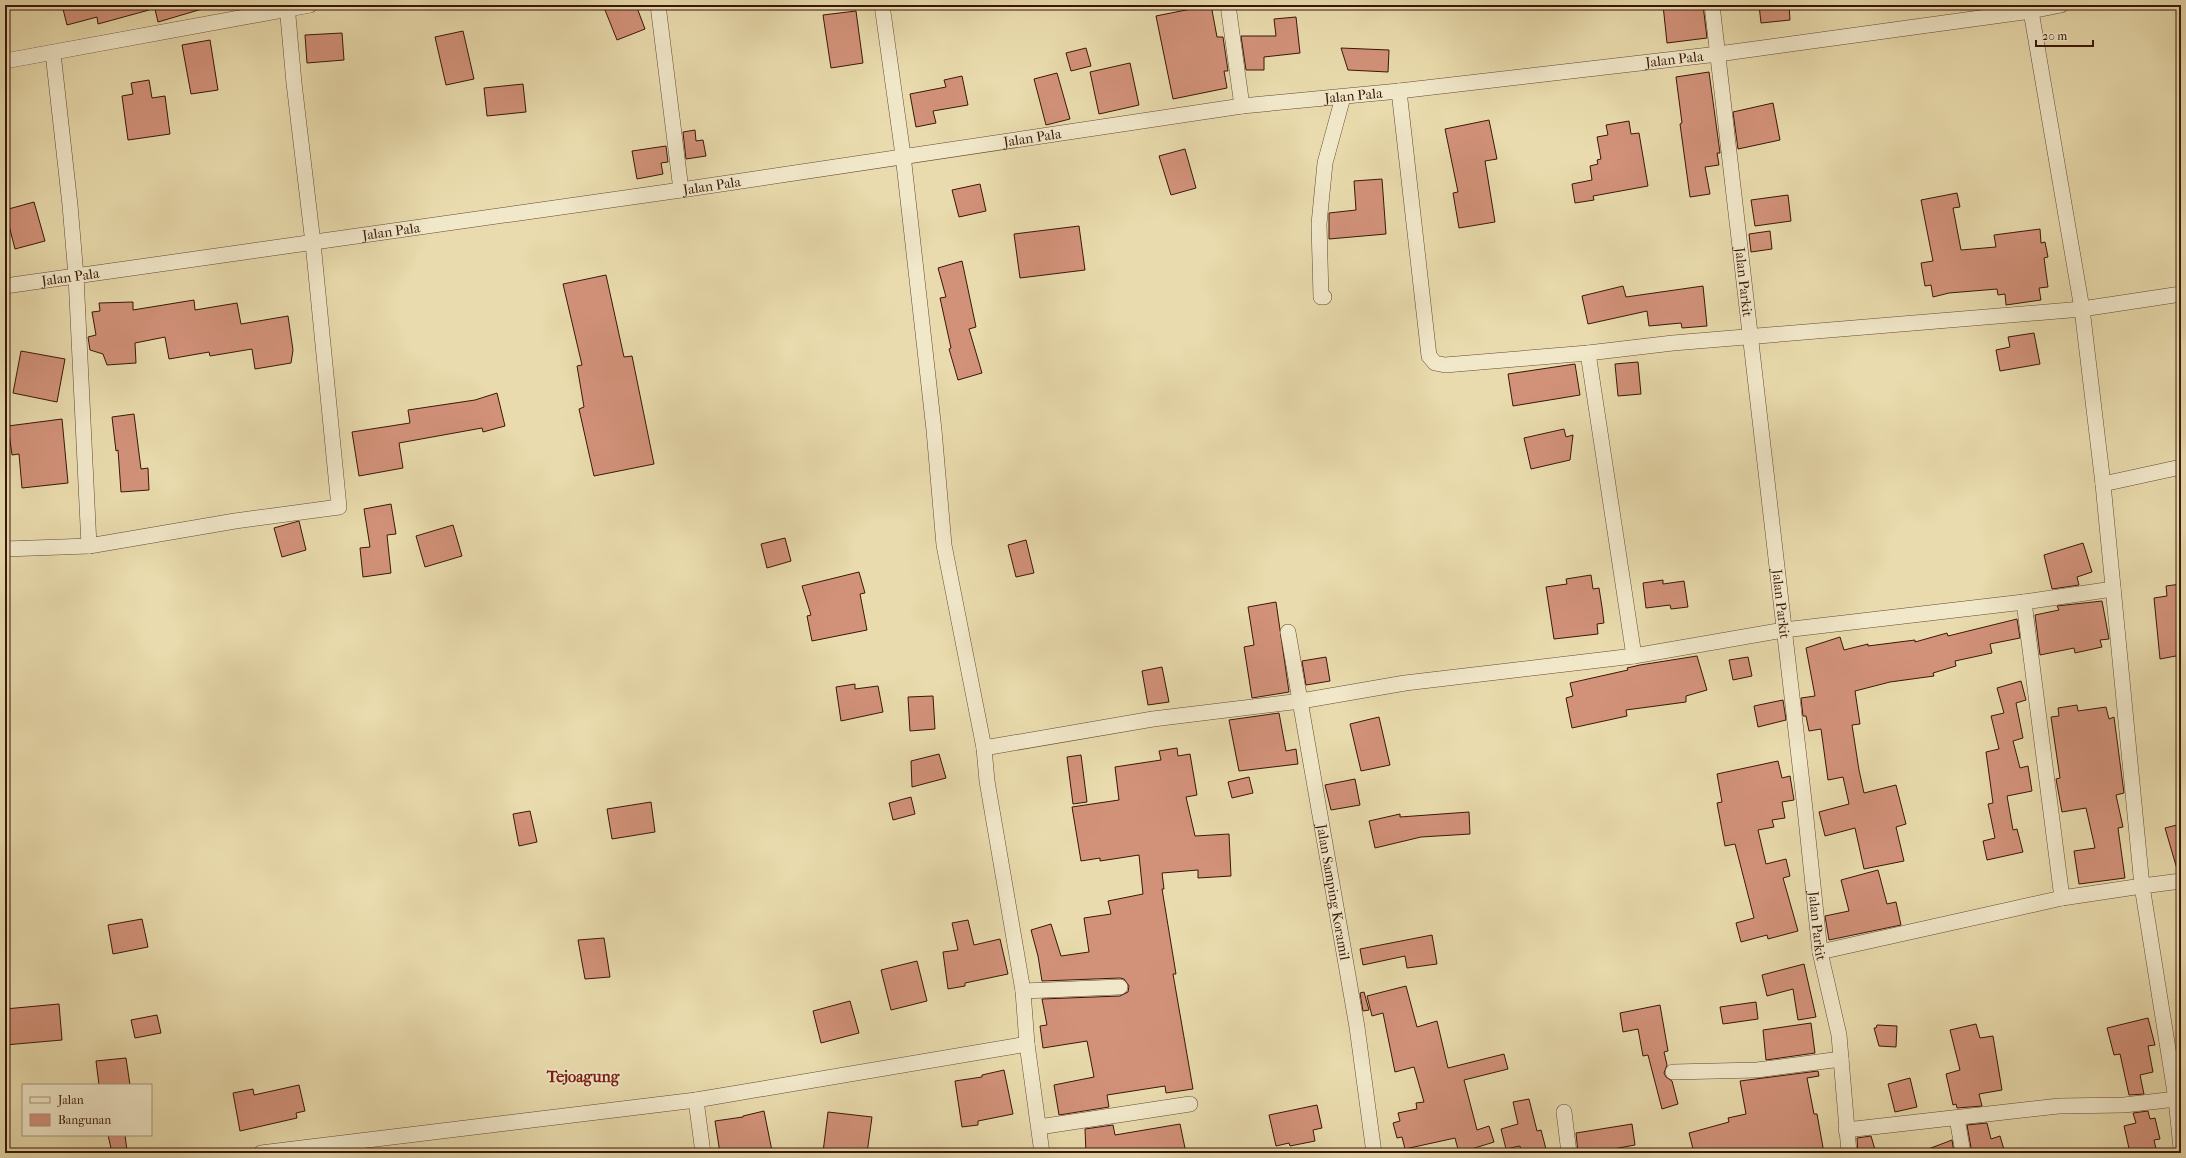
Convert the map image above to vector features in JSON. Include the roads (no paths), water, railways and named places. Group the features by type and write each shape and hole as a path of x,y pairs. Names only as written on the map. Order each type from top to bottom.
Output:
{"street":[{"path":"5,61 287,7 310,5"},
{"path":"658,5 681,190"},
{"path":"882,5 903,155 934,430 944,545 984,748 987,781 1023,991 1027,1044 1042,1153"},
{"path":"1228,5 1242,106"},
{"name":"Jalan Parkit","path":"1712,5 1751,336 1820,952 1839,1035 1849,1153"},
{"name":"Jalan Pala","path":"5,286 681,190 903,155 1242,106 1399,92 1718,54 2031,11 2061,5"},
{"path":"5,549 89,546 235,521 339,507 314,243 294,83 287,7"},
{"path":"2031,11 2082,309 2103,484 2142,886 2176,1099 2181,1148"},
{"path":"53,53 70,204 76,276 89,546"},
{"path":"1399,92 1429,356 1435,363 1445,365 1588,353 1673,342 2082,309 2181,294"},
{"path":"1324,297 1321,297 1319,224 1325,163 1343,97"},
{"path":"1588,353 1634,656"},
{"path":"2103,484 2181,467"},
{"path":"984,748 1153,719 1301,701 1405,682 1634,656 1784,630 2024,602 2113,589"},
{"path":"2024,602 2062,898"},
{"name":"Jalan Samping Koramil","path":"1288,632 1357,1027 1374,1153"},
{"path":"1820,952 2062,898 2181,881"},
{"path":"1023,991 1120,987"},
{"path":"261,1153 696,1100 1027,1044"},
{"path":"1673,1072 1757,1070 1841,1060"},
{"path":"1846,1130 2060,1106 2124,1105 2176,1099"},
{"path":"696,1100 703,1153"},
{"path":"1039,1127 1190,1104"},
{"path":"1564,1112 1569,1153"},
{"path":"1957,1118 1963,1153"}],"district":[{"name":"Tejoagung","path":"583,1076"}]}
